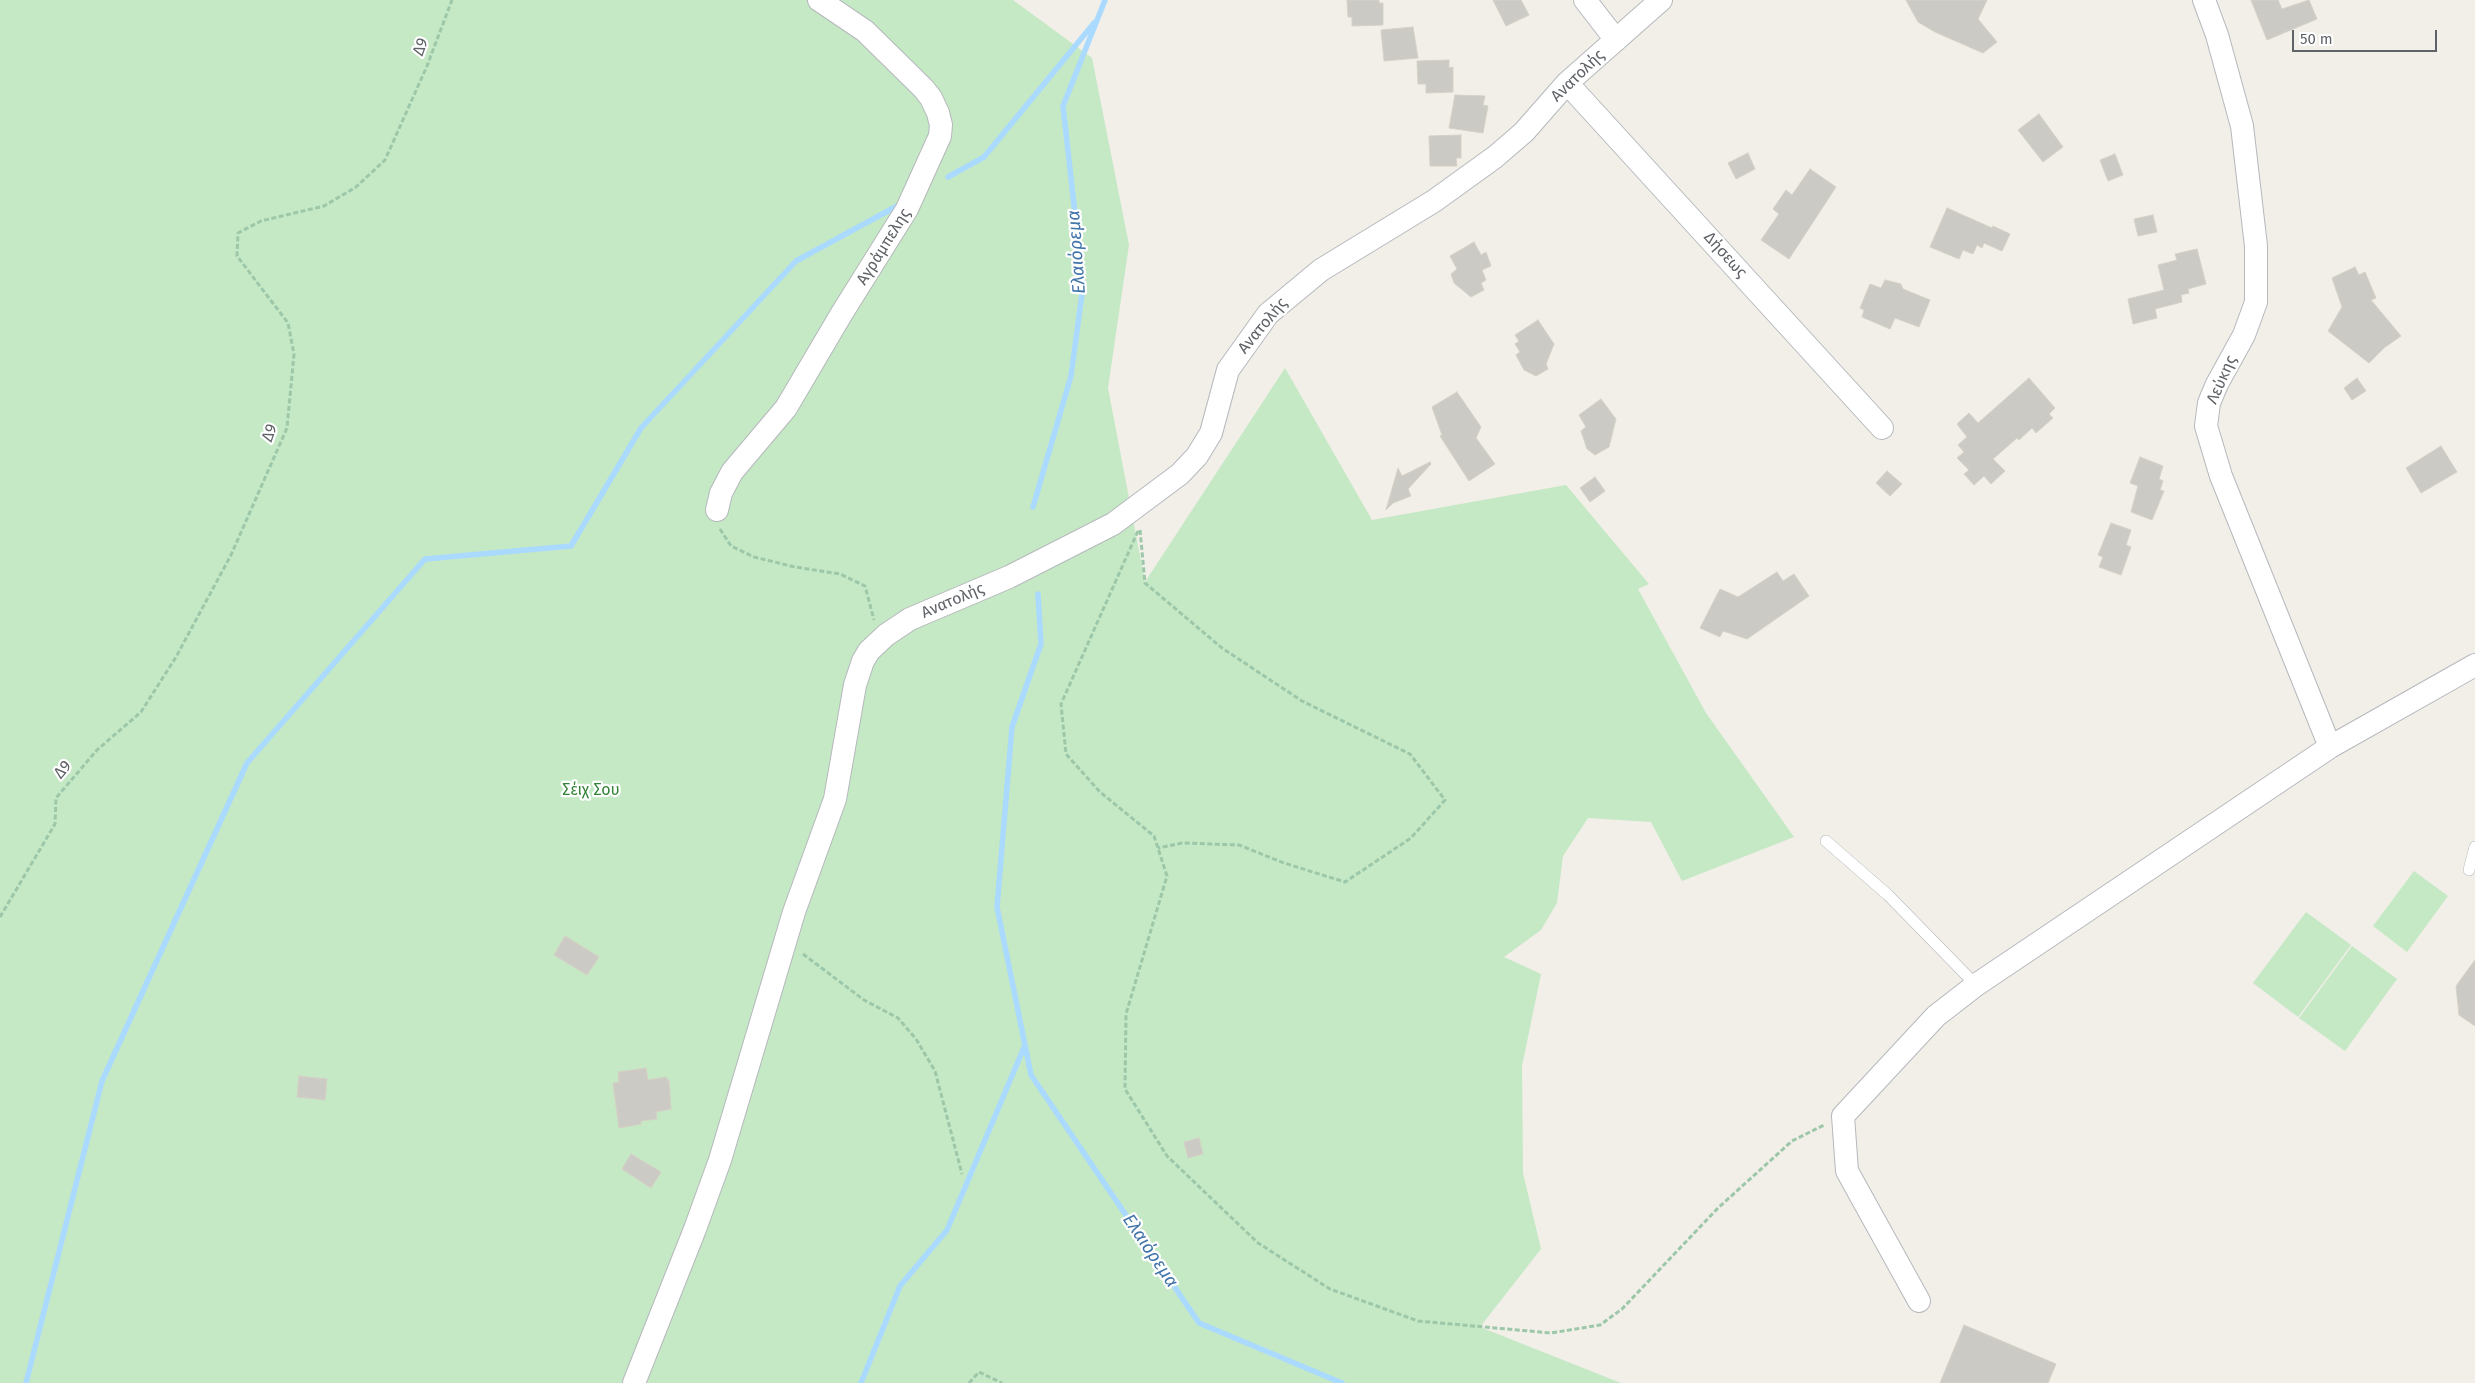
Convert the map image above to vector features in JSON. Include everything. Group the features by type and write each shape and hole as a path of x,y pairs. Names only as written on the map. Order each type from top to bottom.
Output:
{"street":[{"name":"Αγράμπελης","path":"718,510 721,493 732,472 786,408 842,313 907,209 940,136 941,125 938,113 934,102 924,89 870,36 819,0"},
{"path":"1585,0 1616,40"},
{"name":"Ανατολής","path":"634,1383 696,1229 720,1160 786,939 836,799 856,678 866,656 879,640 910,619 1009,577 1089,537 1120,519 1172,481 1191,464 1205,444 1216,418 1228,370 1268,314 1321,270 1434,201 1483,167 1524,132 1567,83 1661,0"},
{"name":"Λεύκης","path":"2204,0 2217,35 2242,126 2256,246 2256,302 2244,336 2217,384 2209,403 2206,426 2222,476 2330,747"},
{"name":"Δήσεως","path":"1567,83 1882,428"},
{"path":"1919,1301 1847,1171 1843,1116 1936,1016 1976,985 2330,747 2475,665"}],"lane":[{"path":"1826,841 1888,895 1976,985"},
{"path":"2469,870 2475,847"}],"path":[{"name":"Δ9","path":"0,917 55,824 56,798 97,750 141,712 176,657 231,555 287,428 294,354 288,323 236,256 238,233 261,221 324,206 356,187 385,160 427,66 452,0"},
{"path":"718,510 719,528 731,546 754,557 840,574 865,586 879,640"},
{"path":"1143,522 1060,704 1066,754 1100,792 1154,836 1167,876 1126,1014 1125,1089 1167,1156 1258,1243 1330,1289 1418,1321 1551,1333 1600,1325 1622,1309 1718,1208 1792,1141 1843,1116"},
{"path":"1140,529 1145,583 1222,648 1302,701 1410,754 1445,800 1411,838 1345,882 1284,863 1240,845 1182,844 1158,848"},
{"path":"786,939 818,967 864,1000 898,1018 916,1039 935,1071 962,1174"},
{"path":"969,1383 979,1372 1002,1383"}],"green space":[{"name":"Σέιχ Σου","path":"0,0 1013,0 1092,58 1129,245 1108,388 1145,582 1285,368 1372,520 1566,485 1649,584 1638,589 1706,713 1794,837 1682,881 1651,822 1588,818 1563,856 1557,903 1541,930 1504,957 1541,974 1522,1066 1523,1173 1541,1249 1480,1327 1621,1383 0,1383"},
{"path":"2414,871 2448,896 2407,952 2373,926"},
{"path":"2306,912 2351,945 2298,1017 2253,983"},
{"path":"2352,946 2397,979 2345,1051 2299,1018"}],"building":[{"path":"1347,0 1379,0 1379,3 1383,3 1383,25 1352,26 1352,17 1348,17"},
{"path":"1493,0 1521,0 1529,15 1506,26"},
{"path":"1906,0 1987,0 1978,19 1997,42 1983,53 1935,32 1918,22"},
{"path":"2251,0 2278,0 2282,9 2309,0 2317,19 2267,40"},
{"path":"1413,27 1418,58 1384,61 1381,30"},
{"path":"1449,60 1449,68 1453,67 1453,92 1426,93 1426,84 1418,84 1417,61"},
{"path":"1455,95 1485,96 1483,105 1488,106 1483,133 1449,128"},
{"path":"2039,114 2063,147 2043,162 2018,130"},
{"path":"1461,135 1461,158 1456,158 1457,166 1430,166 1429,136"},
{"path":"1748,153 1755,169 1736,179 1728,163"},
{"path":"2115,154 2123,175 2108,181 2100,160"},
{"path":"1810,169 1836,187 1789,259 1761,240 1779,214 1773,209 1786,190 1792,195"},
{"path":"1947,208 2010,234 2002,251 1984,243 1982,248 1977,245 1973,254 1963,250 1959,259 1930,247"},
{"path":"2153,215 2157,232 2138,236 2134,219"},
{"path":"1474,242 1481,255 1486,252 1491,266 1482,270 1486,280 1481,283 1484,290 1471,297 1454,283 1451,274 1457,269 1450,256"},
{"path":"2197,249 2206,284 2188,289 2189,293 2181,295 2182,302 2155,309 2157,318 2133,324 2128,299 2164,290 2158,265 2177,260 2175,254"},
{"path":"2355,267 2359,275 2365,272 2376,298 2371,300 2401,336 2384,348 2369,363 2328,331 2342,307 2332,278"},
{"path":"1885,280 1901,284 1903,289 1930,300 1919,327 1895,318 1890,329 1862,317 1864,310 1860,308 1870,284 1881,288"},
{"path":"1538,320 1554,344 1546,364 1548,369 1536,376 1524,370 1516,355 1520,352 1515,344 1519,341 1515,335"},
{"path":"2029,378 2055,408 2049,414 2053,418 2036,433 2032,428 2019,440 2017,438 1993,459 2005,471 1991,484 1984,476 1974,485 1964,474 1969,470 1957,458 1964,452 1958,445 1967,437 1957,424 1969,413 1978,423"},
{"path":"2357,378 2366,391 2352,400 2344,388"},
{"path":"1457,392 1481,427 1476,438 1495,464 1469,481 1440,436 1442,435 1432,407"},
{"path":"1601,399 1616,419 1609,447 1595,455 1587,449 1581,431 1586,427 1579,415"},
{"path":"2441,446 2457,472 2421,493 2406,468"},
{"path":"2140,457 2163,466 2159,479 2163,481 2160,490 2164,491 2152,520 2131,512 2138,486 2130,483"},
{"path":"1430,462 1431,464 1408,489 1411,496 1393,503 1386,510 1398,468 1402,476"},
{"path":"1887,471 1902,484 1890,496 1876,483"},
{"path":"1595,477 1605,491 1590,502 1580,488"},
{"path":"2111,523 2131,530 2126,545 2131,547 2121,575 2099,567 2103,557 2098,555"},
{"path":"1777,572 1783,581 1794,574 1809,596 1747,639 1723,631 1720,637 1700,628 1720,589 1738,597"},
{"path":"565,936 599,957 587,975 554,955"},
{"path":"2475,960 2475,1026 2459,1015 2456,986"},
{"path":"646,1068 648,1080 666,1077 669,1081 671,1109 656,1112 657,1119 641,1121 641,1124 619,1128 613,1083 619,1082 618,1072"},
{"path":"299,1076 327,1079 325,1100 297,1097"},
{"path":"1199,1138 1203,1154 1188,1158 1184,1142"},
{"path":"631,1154 661,1172 651,1188 622,1169"},
{"path":"1964,1325 2056,1364 2048,1383 1940,1383"}],"waterway":[{"name":"Ελαιόρεμα","path":"1033,507 1071,376 1083,286 1063,106 1105,0"},
{"path":"948,177 984,157 1094,23"},
{"path":"26,1383 102,1081 247,763 425,559 571,546 641,428 796,261 897,206"},
{"name":"Ελαιόρεμα","path":"1038,594 1041,644 1012,727 997,907 1031,1075 1199,1323 1342,1383"},
{"path":"861,1383 900,1286 947,1230 1025,1045"}]}
